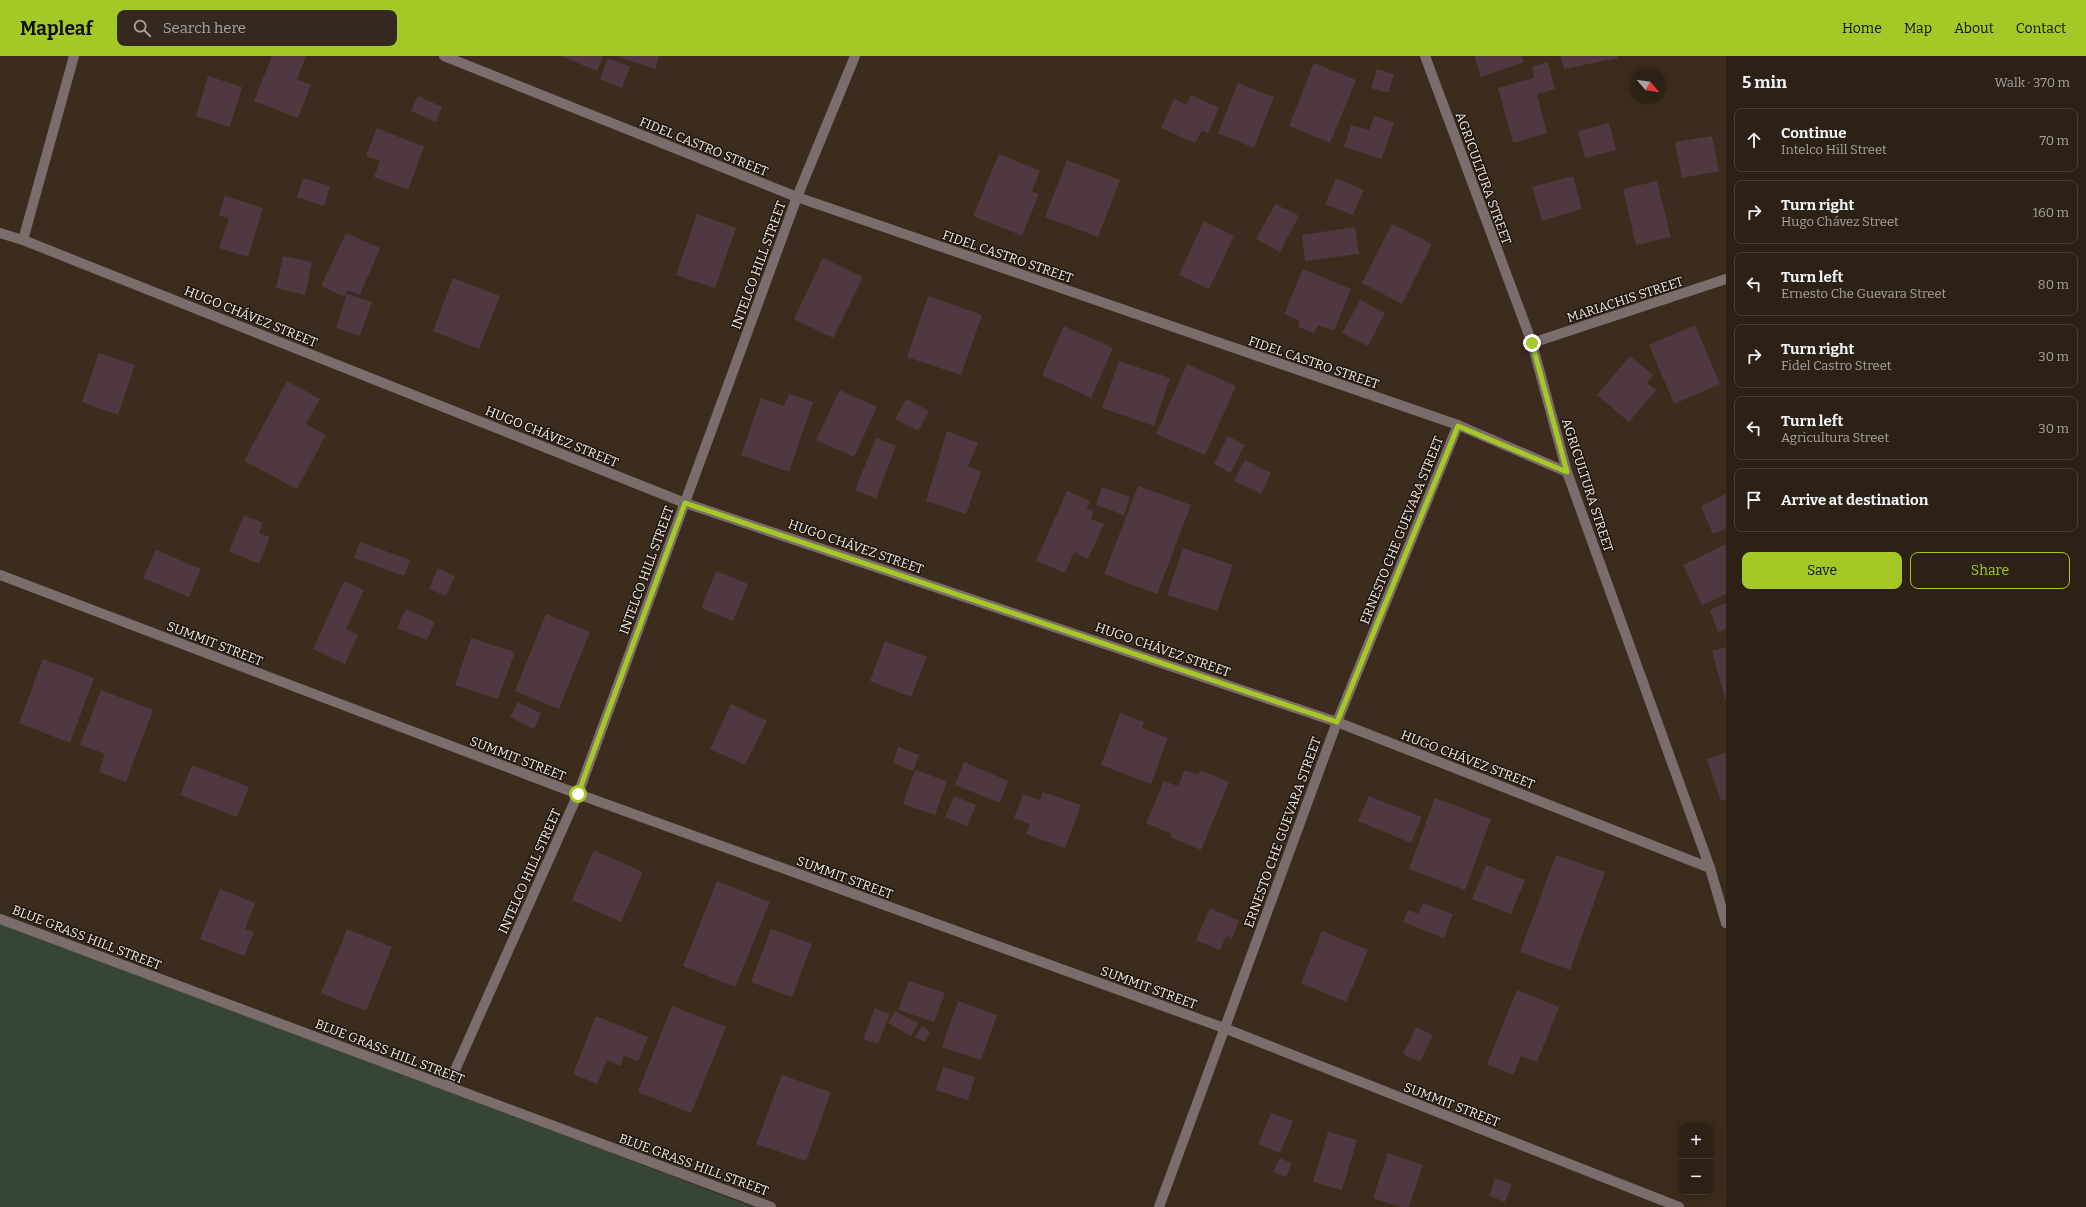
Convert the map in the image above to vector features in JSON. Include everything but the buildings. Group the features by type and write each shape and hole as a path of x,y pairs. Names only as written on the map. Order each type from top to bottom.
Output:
{"street":[{"path":"24,240 74,56"},
{"name":"FIDEL CASTRO STREET","path":"444,56 797,197 1458,426 1567,472"},
{"name":"INTELCO HILL STREET","path":"448,1086 578,794 797,197 855,56"},
{"name":"AGRICULTURA STREET","path":"1425,56 1532,343 1567,472 1710,868 1726,923"},
{"name":"HUGO CHÁVEZ STREET","path":"0,233 24,240 685,503 1337,722 1710,868"},
{"name":"MARIACHIS STREET","path":"1532,343 1726,279"},
{"name":"ERNESTO CHE GUEVARA STREET","path":"1159,1207 1337,722 1458,426"},
{"name":"SUMMIT STREET","path":"0,575 578,794 1224,1028 1679,1207"},
{"name":"BLUE GRASS HILL STREET","path":"0,919 771,1207"}],"green space":[{"path":"0,920 753,1207 0,1207"}],"route":[{"path":"578,794 685,503 1337,722 1458,426 1567,472 1532,343"}]}
